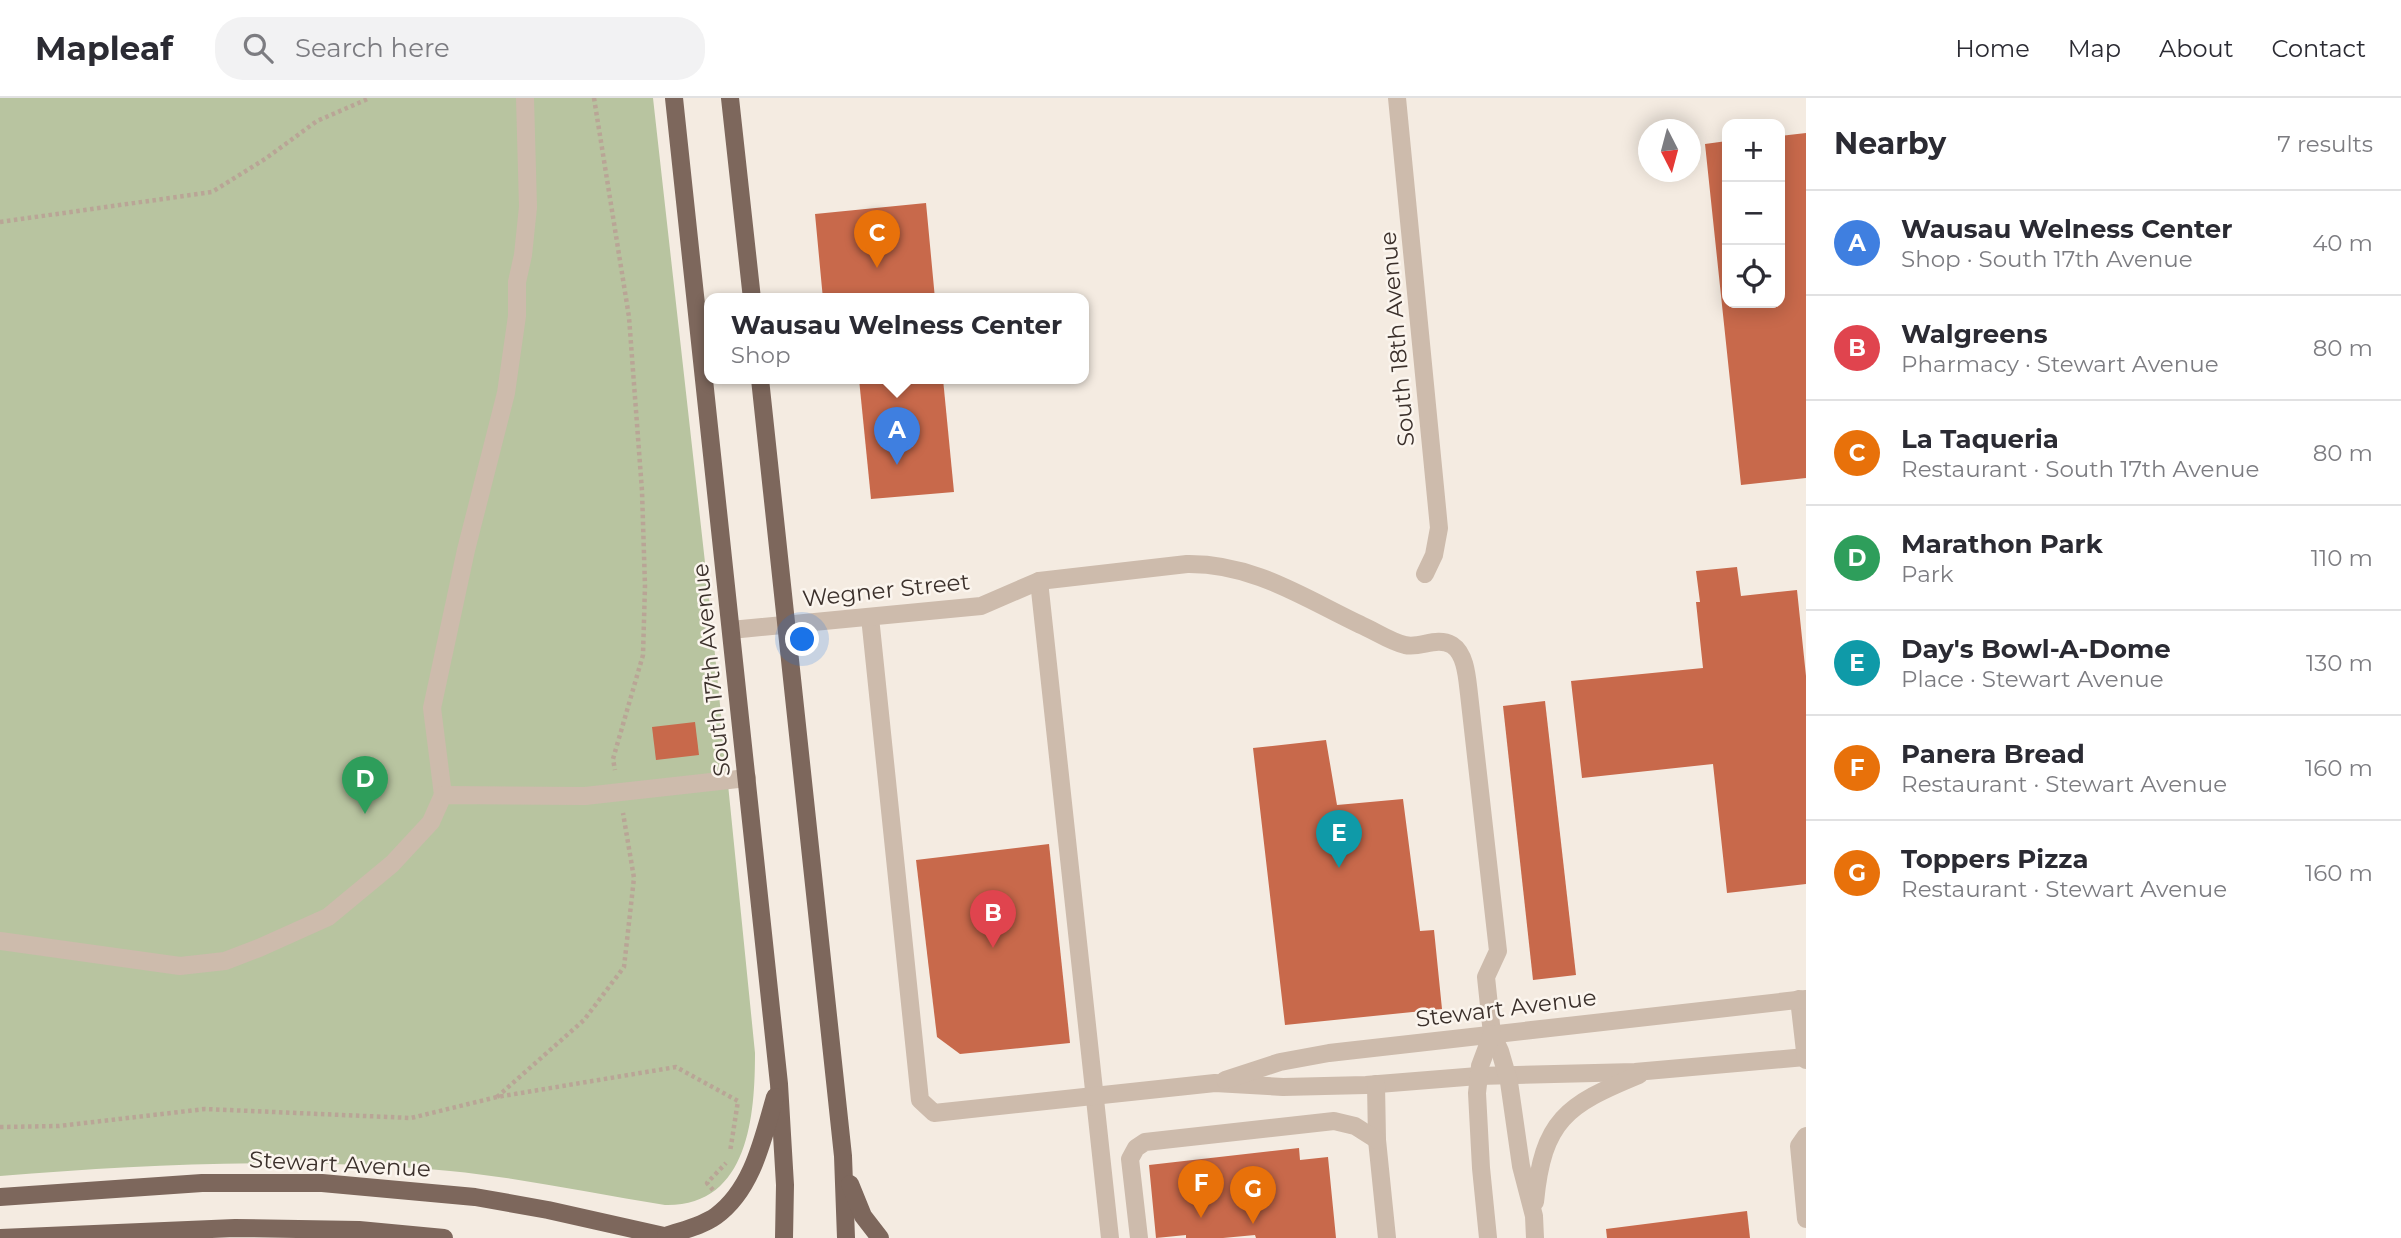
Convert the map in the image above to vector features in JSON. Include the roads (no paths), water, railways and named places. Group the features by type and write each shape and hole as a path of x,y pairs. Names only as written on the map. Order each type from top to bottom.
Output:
{"main road":[{"name":"South 17th Avenue","path":"674,98 704,378"},
{"path":"730,98 751,293"},
{"name":"South 17th Avenue","path":"705,384 779,1084 785,1185 784,1238"},
{"path":"761,384 843,1156 846,1238"},
{"path":"670,1237 708,1221 738,1194 755,1160 779,1084"},
{"path":"843,1156 850,1186 860,1211 880,1238"},
{"name":"Stewart Avenue","path":"0,1197 202,1183 322,1183 475,1197 670,1237"},
{"path":"0,1238 261,1228 359,1230 444,1238"}],"street":[{"path":"0,941 180,966 225,961 328,917 391,864 431,822 443,795 432,708 466,550 506,393 517,316 517,282 528,207 525,98"},
{"name":"South 18th Avenue","path":"1397,98 1438,528 1434,555 1425,574"},
{"name":"Wegner Street","path":"731,630 981,606 1039,581 1209,564 1263,576 1300,597 1406,646 1434,641 1450,644 1460,652 1465,672 1498,951 1486,977 1492,1034"},
{"path":"1039,581 1110,1238"},
{"name":"Stewart Avenue","path":"870,617 920,1100 934,1113 1215,1083 1283,1087 1376,1084 1478,1076 1650,1071 1806,1058"},
{"path":"443,795 544,797 619,794 747,778"},
{"path":"1802,999 1806,1058"},
{"name":"Stewart Avenue","path":"1215,1083 1280,1062 1329,1053 1802,999"},
{"path":"1492,1034 1507,1075 1521,1166 1534,1216"},
{"path":"1488,1238 1480,1168 1477,1093 1483,1056 1492,1034"},
{"path":"1535,1238 1534,1216 1540,1163 1558,1122 1597,1093 1650,1071"},
{"path":"1376,1084 1377,1148 1387,1238"},
{"path":"1139,1238 1130,1159 1136,1148 1145,1142 1334,1121 1355,1126 1377,1148"},
{"path":"1806,1136 1799,1146 1806,1219"}],"place":[{"name":"La Taqueria","path":"877,268"},
{"name":"Wausau Welness Center","path":"897,465"},
{"name":"Marathon Park","path":"365,814"},
{"name":"Day's Bowl-A-Dome","path":"1339,868"},
{"name":"Walgreens","path":"993,948"},
{"name":"Panera Bread","path":"1201,1218"},
{"name":"Toppers Pizza","path":"1253,1224"}]}
